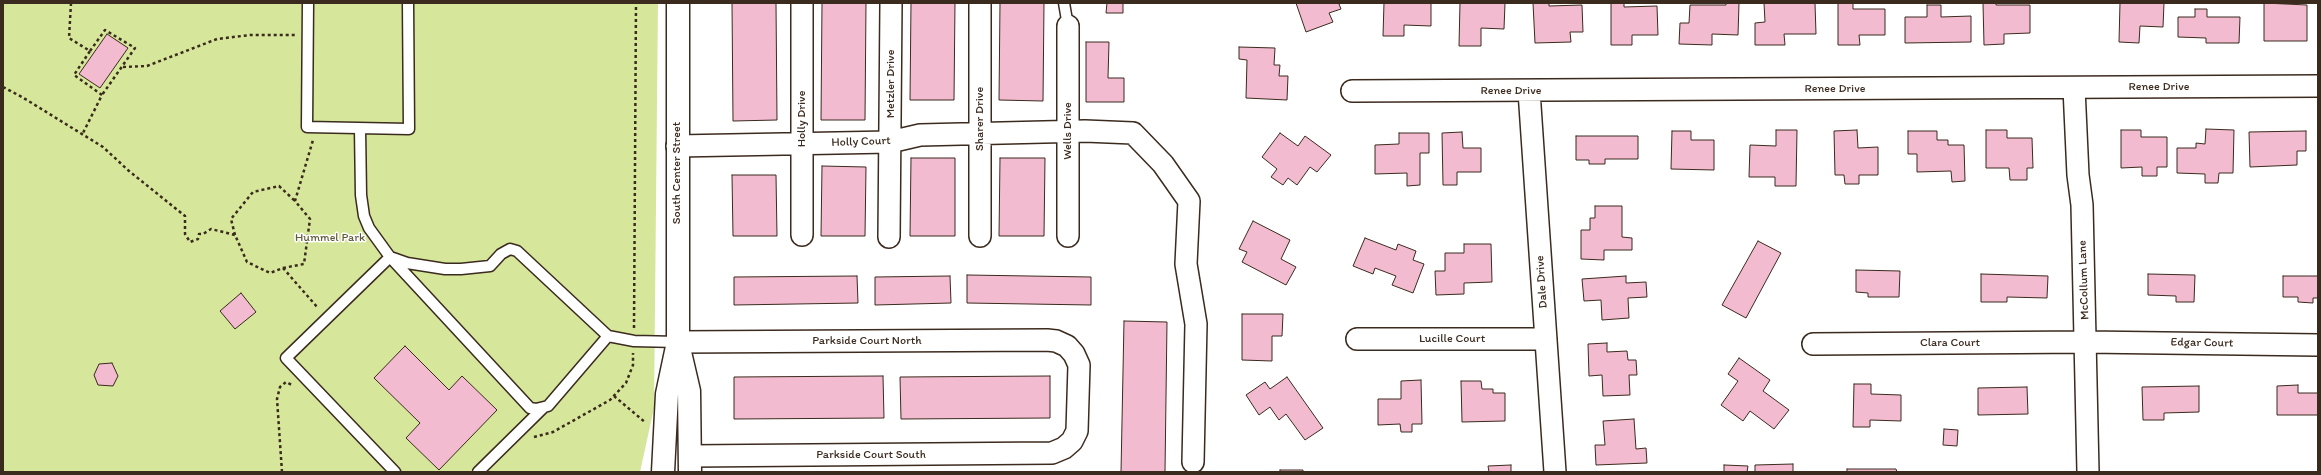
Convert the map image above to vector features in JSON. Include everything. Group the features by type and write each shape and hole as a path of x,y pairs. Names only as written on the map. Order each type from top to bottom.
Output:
{"main road":[{"name":"South Center Street","path":"678,3 678,342 689,392 690,464"},
{"name":"South Center Street","path":"663,472 667,394 678,342"}],"street":[{"name":"Holly Drive","path":"802,3 802,235"},
{"name":"Metzler Drive","path":"890,237 891,3"},
{"name":"Sharer Drive","path":"980,3 980,236"},
{"name":"Wells Drive","path":"1068,26 1068,236"},
{"name":"Renee Drive","path":"1352,91 2318,86"},
{"name":"McCollum Lane","path":"2074,88 2078,175 2082,205 2088,472"},
{"name":"Dale Drive","path":"1529,91 1555,472"},
{"name":"Holly Court","path":"677,146 890,142 920,135 1068,132 1133,133 1163,164 1189,201 1186,264 1196,324 1193,462"},
{"name":"Lucille Court","path":"1357,339 1546,339"},
{"name":"Parkside Court North","path":"678,342 1056,341 1067,346 1074,354 1079,365 1078,423 1072,441 1064,448 1052,453"},
{"name":"Clara Court","path":"1813,344 2086,342"},
{"name":"Edgar Court","path":"2086,342 2318,345"},
{"name":"Parkside Court South","path":"690,464 1052,453"}],"lane":[{"path":"308,3 307,128 409,129 408,3"},
{"path":"1064,3 1068,26"},
{"path":"360,129 361,194 364,216 370,228 390,257 530,408 543,408"},
{"path":"390,257 407,263 445,269 461,269 490,266 501,254 510,249 517,251 608,336 634,341 678,342"},
{"path":"390,257 286,358 395,472"},
{"path":"478,472 543,408 548,406 608,336"}],"path":[{"path":"71,3 69,38 90,51"},
{"path":"527,438 553,432 599,407 614,396 626,383 633,365 636,3"},
{"path":"82,135 102,95 135,48 105,30 74,75 102,95"},
{"path":"123,67 147,66 217,39 250,35 308,35"},
{"path":"3,87 22,96 103,147 134,176 185,216 185,234 190,242 198,239 199,234 203,234 211,229 235,235"},
{"path":"295,201 316,128"},
{"path":"279,186 295,201 310,219 304,264 270,272 247,262 235,235 231,220 253,192 279,186"},
{"path":"283,268 328,318"},
{"path":"282,472 277,399 280,387 286,382 294,385"},
{"path":"614,396 639,416 647,426"}],"green space":[{"name":"Hummel Park","path":"3,3 658,3 654,408 640,472 3,472"}],"building":[{"path":"732,3 776,3 777,120 733,121"},
{"path":"822,3 866,3 865,120 821,120"},
{"path":"911,3 955,3 954,100 910,100"},
{"path":"1000,3 1044,3 1043,101 999,100"},
{"path":"1107,3 1123,3 1123,13 1106,13"},
{"path":"1296,3 1342,3 1339,4 1341,9 1329,13 1333,22 1306,32"},
{"path":"1384,3 1431,3 1431,26 1404,25 1404,36 1383,36"},
{"path":"1460,3 1505,3 1504,29 1481,28 1481,46 1459,46"},
{"path":"1533,3 1549,3 1549,6 1582,5 1583,32 1570,32 1571,42 1535,43"},
{"path":"1611,3 1624,3 1624,7 1657,6 1658,35 1632,35 1632,45 1611,45"},
{"path":"1726,3 1739,3 1738,35 1712,34 1712,45 1679,44 1680,23 1689,23 1690,5 1726,5"},
{"path":"1764,3 1815,3 1816,34 1784,34 1785,45 1755,45 1755,23 1765,22"},
{"path":"1838,3 1853,3 1853,9 1885,9 1885,35 1859,35 1860,45 1838,45"},
{"path":"1983,3 1996,3 1996,5 2030,5 2030,33 2004,34 2004,44 1984,45"},
{"path":"2120,3 2164,3 2163,27 2140,26 2139,43 2119,42"},
{"path":"2264,3 2307,5 2307,41 2264,41"},
{"path":"1927,5 1941,5 1941,17 1971,16 1971,42 1905,43 1905,17 1927,17"},
{"path":"2195,9 2207,9 2207,17 2240,17 2239,43 2206,43 2206,38 2178,37 2178,17 2195,17"},
{"path":"107,34 128,48 100,88 79,74"},
{"path":"1086,42 1109,42 1108,78 1124,78 1124,102 1086,102"},
{"path":"1239,47 1275,48 1274,65 1280,65 1279,76 1288,76 1287,100 1246,98 1247,60 1239,59"},
{"path":"2206,129 2234,130 2233,173 2219,173 2218,183 2205,183 2205,174 2177,173 2177,148 2196,148 2196,143 2205,144"},
{"path":"1776,130 1797,130 1796,186 1775,186 1775,177 1749,177 1750,145 1776,146"},
{"path":"1857,130 1858,148 1878,147 1878,175 1859,175 1859,184 1845,184 1844,175 1835,175 1834,131"},
{"path":"1986,130 2007,130 2007,138 2032,138 2033,168 2027,168 2027,180 2010,180 2009,168 1986,168"},
{"path":"2121,130 2141,130 2141,137 2167,137 2167,167 2157,167 2157,176 2142,176 2142,167 2121,168"},
{"path":"1672,131 1691,131 1691,140 1714,140 1714,170 1671,169"},
{"path":"1908,131 1937,131 1937,140 1948,140 1948,145 1964,145 1965,181 1952,182 1951,171 1917,172 1917,154 1908,154"},
{"path":"2306,131 2306,151 2297,151 2297,165 2250,167 2249,132"},
{"path":"1462,132 1463,148 1481,148 1481,172 1457,172 1457,185 1443,185 1442,133"},
{"path":"1280,133 1298,146 1305,136 1331,155 1317,172 1310,167 1297,185 1288,178 1283,185 1271,177 1277,169 1262,157"},
{"path":"1399,133 1429,133 1429,153 1420,153 1420,185 1407,186 1407,173 1375,174 1375,145 1399,144"},
{"path":"1576,136 1638,136 1638,159 1605,159 1605,164 1589,164 1589,160 1576,160"},
{"path":"911,158 955,158 955,236 910,236"},
{"path":"1000,158 1045,158 1044,236 999,236"},
{"path":"822,166 866,167 865,236 821,236"},
{"path":"732,175 776,175 777,236 733,236"},
{"path":"1595,206 1622,206 1622,237 1632,238 1632,250 1604,250 1604,260 1581,259 1581,230 1590,230 1590,218 1595,218"},
{"path":"1253,221 1290,240 1281,259 1296,267 1286,285 1242,262 1247,252 1239,249"},
{"path":"1365,238 1396,250 1398,244 1416,251 1413,260 1424,264 1413,293 1392,285 1396,276 1375,268 1373,274 1353,266"},
{"path":"1758,241 1781,253 1746,318 1722,305"},
{"path":"1464,244 1491,244 1492,282 1464,283 1464,294 1436,295 1435,271 1445,271 1445,253 1464,253"},
{"path":"1856,270 1900,271 1899,297 1868,297 1868,293 1856,292"},
{"path":"1981,274 2048,276 2047,298 2007,297 2007,302 1981,302"},
{"path":"2148,274 2195,275 2194,302 2176,302 2176,296 2148,295"},
{"path":"967,275 1091,277 1091,305 967,303"},
{"path":"857,276 858,303 734,305 734,277"},
{"path":"950,276 951,303 875,305 875,277"},
{"path":"1626,276 1626,283 1646,282 1647,297 1628,298 1629,318 1602,320 1601,300 1584,301 1582,279"},
{"path":"2283,276 2318,276 2318,298 2313,298 2313,303 2298,302 2298,297 2283,297"},
{"path":"241,293 256,312 235,329 220,311"},
{"path":"1242,314 1283,314 1282,336 1272,336 1272,361 1242,360"},
{"path":"1124,321 1167,322 1165,472 1121,472"},
{"path":"1607,343 1607,352 1627,351 1628,360 1636,360 1637,375 1629,375 1630,395 1603,396 1602,375 1589,376 1588,344"},
{"path":"405,346 449,390 462,376 497,410 439,470 406,438 420,423 374,378"},
{"path":"1739,358 1770,380 1763,391 1789,410 1774,429 1750,411 1743,421 1721,405 1738,381 1728,374"},
{"path":"112,363 118,376 113,386 98,385 94,375 99,364"},
{"path":"883,376 884,418 734,419 734,377"},
{"path":"1050,376 1050,418 901,419 900,377"},
{"path":"1287,377 1323,428 1305,440 1286,414 1279,420 1270,407 1259,415 1246,395 1265,382 1270,389"},
{"path":"1421,380 1422,424 1412,424 1412,432 1401,432 1400,424 1378,425 1378,399 1401,399 1401,381"},
{"path":"1461,381 1481,381 1482,389 1493,389 1493,393 1505,393 1505,421 1462,422"},
{"path":"1854,384 1871,384 1871,394 1901,395 1901,421 1870,420 1870,427 1853,427"},
{"path":"2298,385 2298,393 2318,393 2318,415 2277,415 2277,386"},
{"path":"2199,386 2199,412 2164,413 2164,420 2143,420 2142,387"},
{"path":"2027,387 2028,414 1978,415 1978,388"},
{"path":"1634,419 1636,449 1646,448 1647,463 1596,465 1595,445 1605,445 1603,421"},
{"path":"1944,429 1958,430 1957,446 1943,445"},
{"path":"1793,464 1793,472 1755,472 1755,465"},
{"path":"1511,465 1511,472 1489,472 1488,466"},
{"path":"1724,465 1748,466 1747,472 1724,472"},
{"path":"1847,469 1896,469 1897,472 1847,472"},
{"path":"1280,470 1303,470 1303,472 1280,472"}]}
